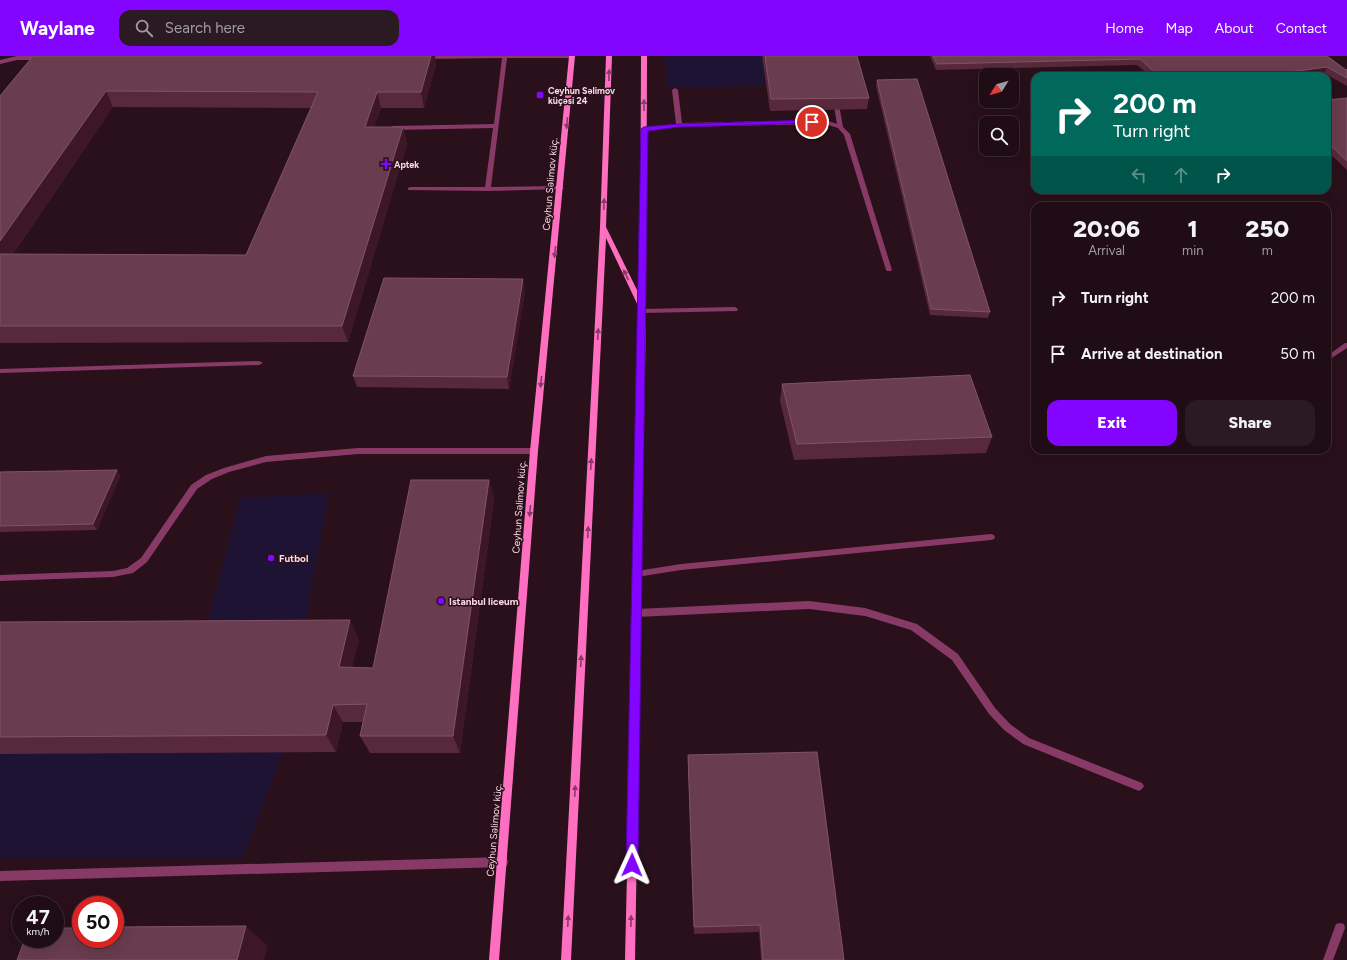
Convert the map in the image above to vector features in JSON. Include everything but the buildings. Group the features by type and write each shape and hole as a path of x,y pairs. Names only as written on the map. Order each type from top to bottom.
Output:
{"main road":[{"name":"Ceyhun Səlimov küç.","path":"494,960 503,862 534,451 561,188 572,56"},
{"path":"566,960 603,227 609,56"},
{"path":"630,960 643,311 644,56"},
{"path":"603,227 643,311"}],"lane":[{"path":"418,57 572,56"},
{"path":"488,189 504,57"},
{"path":"0,62 16,58 48,58"},
{"path":"675,90 679,126"},
{"path":"835,92 840,127"},
{"path":"644,129 679,126 826,122 840,127 847,134 889,270"},
{"path":"389,128 496,126"},
{"path":"410,189 561,188"},
{"path":"643,311 735,310"},
{"path":"1331,356 1347,345"},
{"path":"0,371 259,363"},
{"path":"0,578 119,574 137,568 194,487 209,477 227,470 266,459 358,451 534,451"},
{"path":"637,574 681,567 991,537"},
{"path":"637,613 809,605 865,612 914,627 955,657 992,711 1007,728 1026,741 1139,786"},
{"path":"0,876 503,862"},
{"path":"1328,960 1340,928"}],"shaded area":[{"path":"665,56 762,56 766,86 668,88"},
{"name":"Futbol","path":"329,493 306,619 207,625 240,498"},
{"path":"283,752 243,857 0,858 0,754"}],"place":[{"name":"Ceyhun Səlimov küçəsi 24","path":"540,95"},
{"name":"Aptek","path":"386,164"},
{"name":"Futbol","path":"271,558"},
{"name":"Istanbul liceum","path":"441,601"}],"route":[{"path":"632,865 643,311 644,129 679,126 812,122"}]}
